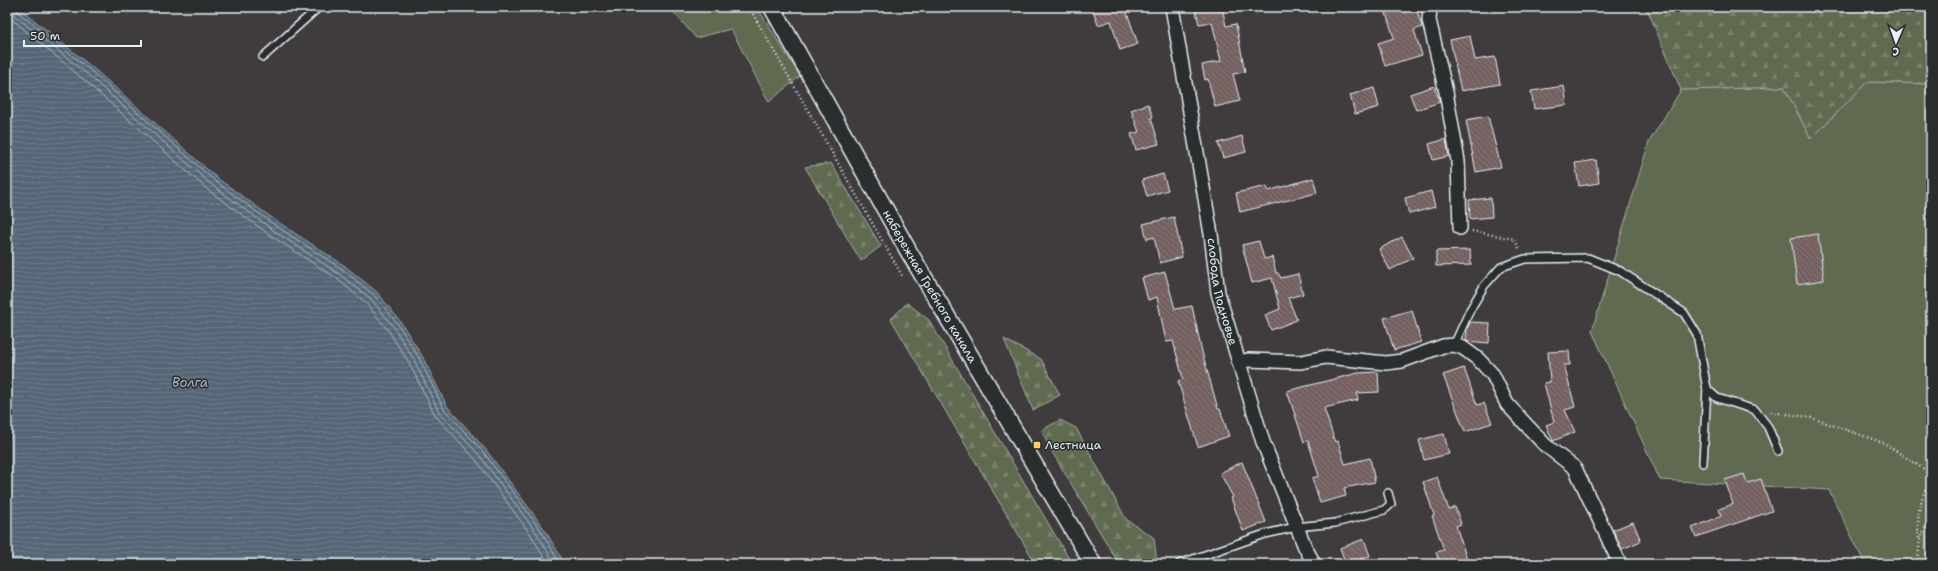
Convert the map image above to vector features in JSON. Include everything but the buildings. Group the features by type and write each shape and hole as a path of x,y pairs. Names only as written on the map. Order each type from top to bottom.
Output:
{"street":[{"name":"набережная Гребного канала","path":"772,7 909,252 1093,564"},
{"name":"слобода Подновье","path":"1172,7 1211,234 1218,293 1263,442 1296,526 1314,564"},
{"path":"1430,7 1429,20 1446,92 1458,160 1460,228"},
{"path":"1239,362 1248,360 1301,362 1326,357 1386,363 1402,361 1443,346 1454,345 1462,348 1478,359 1493,375 1507,404 1545,445 1575,468 1620,564"}],"lane":[{"path":"263,57 319,7"},
{"path":"1454,345 1470,310 1484,286 1501,267 1525,259 1588,258 1620,271 1684,312 1697,334 1707,387 1703,463"},
{"path":"1707,387 1717,398 1755,410 1768,427 1778,451"},
{"path":"1179,564 1265,534 1296,526 1335,524 1384,510 1391,504 1388,493"}],"path":[{"path":"1460,228 1514,239 1525,259"},
{"path":"1755,410 1809,417 1884,443 1928,472 1931,472"},
{"path":"1919,564 1919,538 1917,525 1925,489 1931,480"},
{"path":"1919,538 1931,520"}],"green space":[{"path":"669,7 757,7 800,76 769,102 731,29 696,38"},
{"path":"1641,7 1931,7 1931,84 1867,82 1811,139 1784,87 1681,90 1648,11"},
{"path":"1867,82 1931,84 1931,564 1865,564 1829,490 1660,480 1592,331 1649,142 1681,90 1784,87 1811,139"},
{"path":"831,163 881,246 861,261 805,167"},
{"path":"907,303 929,320 1072,564 1036,564 891,319"},
{"path":"1004,339 1041,359 1060,395 1033,410"},
{"path":"1060,420 1076,428 1126,519 1154,538 1157,564 1119,564 1048,445 1042,430"}],"water":[{"name":"Волга","path":"7,7 18,7 92,67 217,178 278,222 345,266 377,292 400,321 421,354 447,406 487,451 543,527 565,564 7,564"}],"place":[{"name":"Лестница","path":"1037,445"}]}
